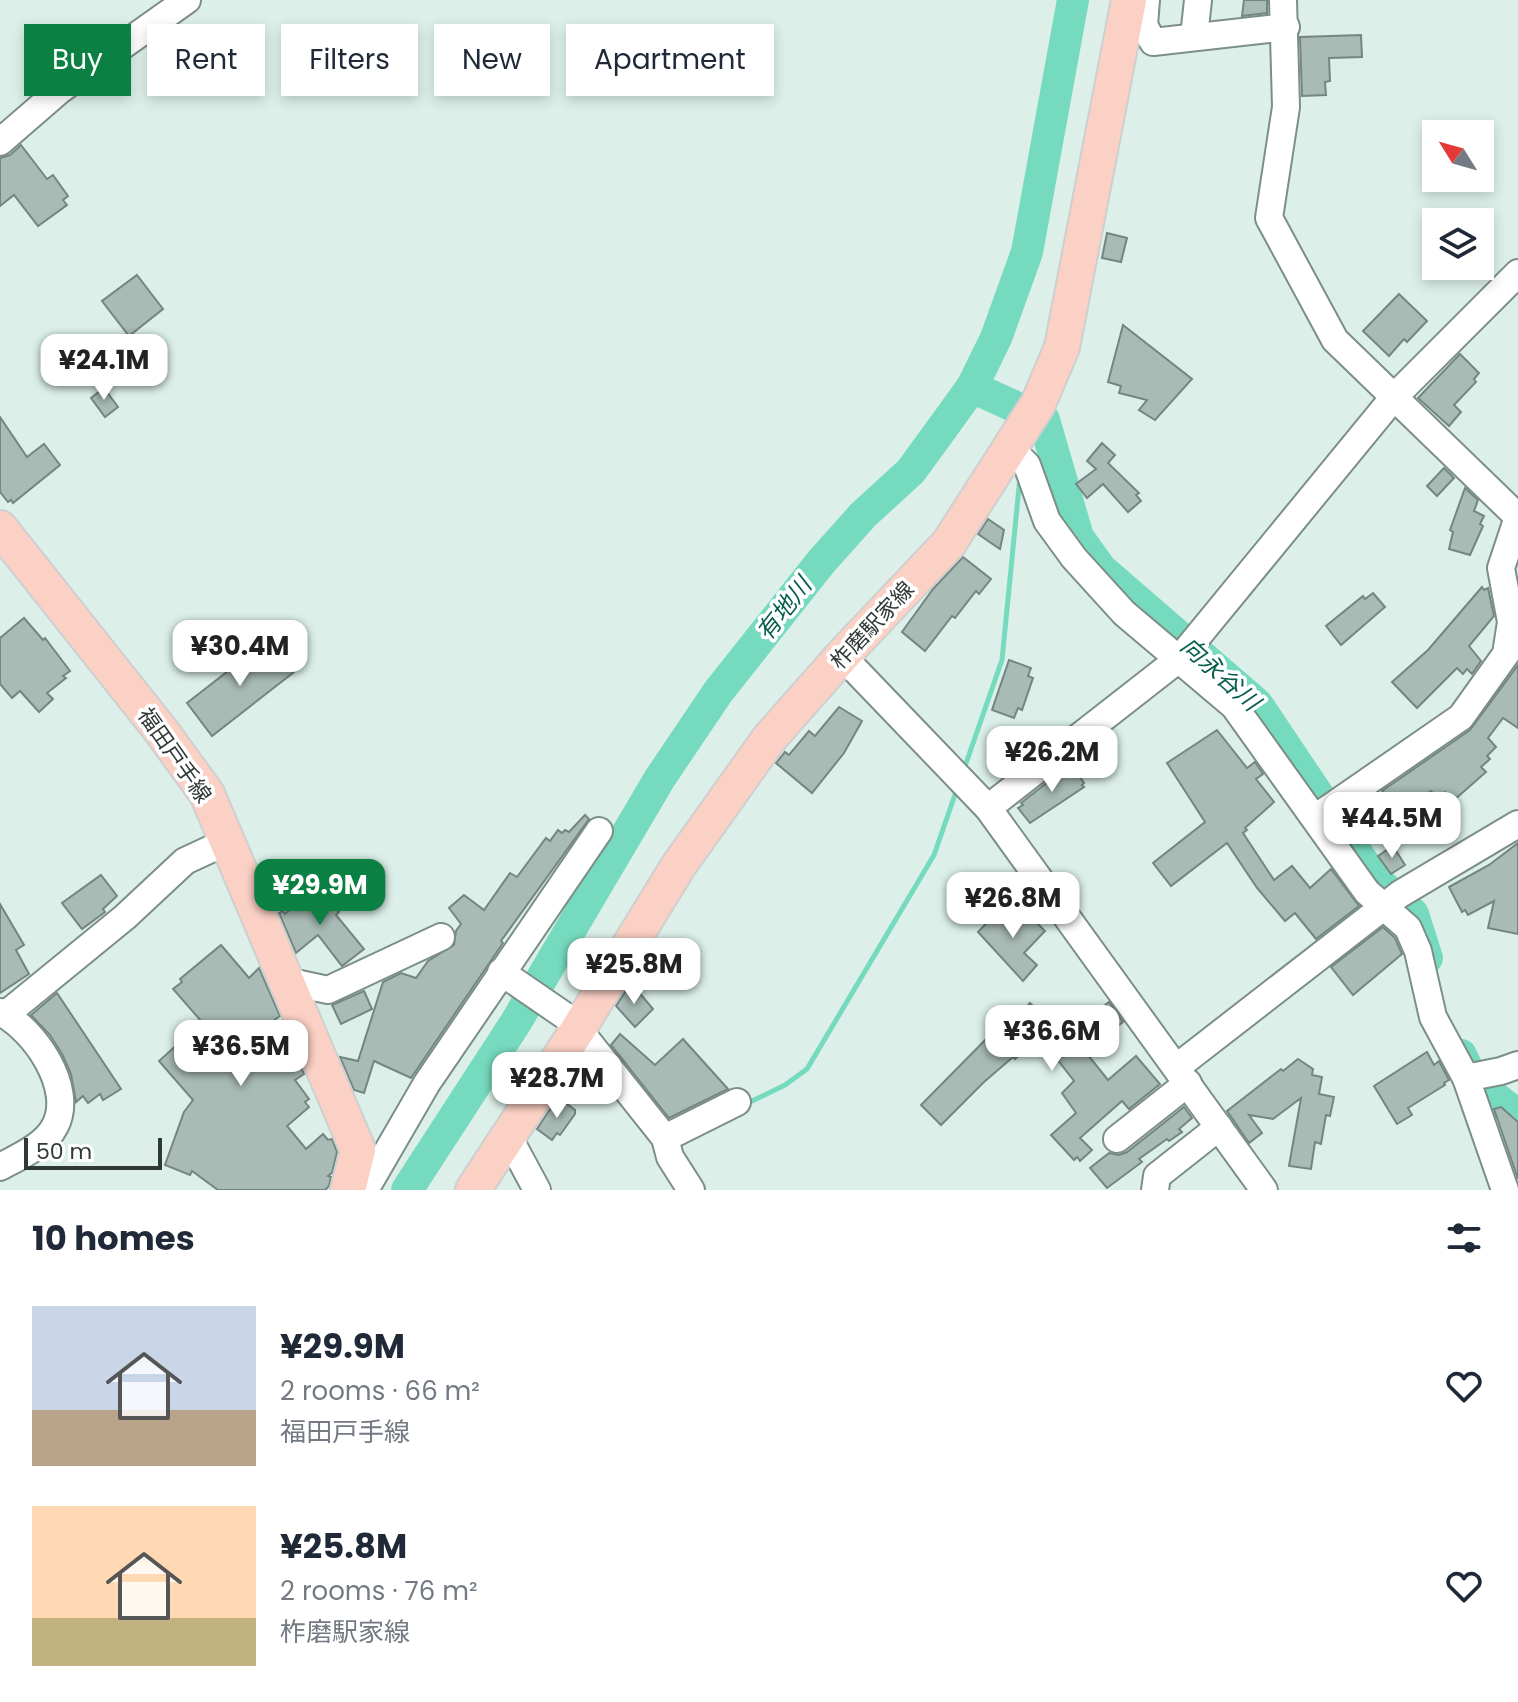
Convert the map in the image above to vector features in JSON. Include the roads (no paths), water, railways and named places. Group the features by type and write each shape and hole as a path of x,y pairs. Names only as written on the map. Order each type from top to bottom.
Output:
{"main road":[{"name":"柞磨駅家線","path":"473,1190 574,1026 688,852 768,740 949,543 1025,425 1062,347 1129,0"},
{"name":"福田戸手線","path":"2,534 152,720 207,794 358,1150 348,1190"}],"street":[{"path":"0,142 60,90 187,0"},
{"path":"1146,0 1144,25 1153,42 1286,27"},
{"path":"1194,37 1198,0"},
{"path":"1283,0 1286,107 1269,218 1335,340 1518,517 1501,568 1511,622 1506,654 1461,717 1325,811"},
{"path":"988,808 1180,658 1394,397 1518,273"},
{"path":"1025,425 1027,465 1047,521 1074,558 1124,613 1234,706 1325,811 1367,892 1391,900 1418,951 1433,1017 1466,1078 1505,1190"},
{"path":"842,656 988,808 1264,1190"},
{"path":"1117,1139 1182,1075 1391,900 1518,824"},
{"path":"365,1190 427,1083 599,831"},
{"path":"0,1167 29,1150 56,1126 61,1095 54,1068 20,1026 3,1013 125,917 185,861 226,842"},
{"path":"292,993 328,990 441,937"},
{"path":"501,972 574,1026 665,1138 670,1157 691,1190"},
{"path":"1466,1078 1509,1068"},
{"path":"665,1138 737,1102"},
{"path":"1155,1190 1157,1176 1219,1127"},
{"path":"508,1136 537,1190"}],"waterway":[{"name":"有地川","path":"407,1190 516,1022 660,778 718,692 821,562 863,515 911,471 972,387 996,338 1027,252 1073,0"},
{"name":"向永谷川","path":"972,387 1044,420 1078,537 1101,569 1257,704 1373,877 1413,914 1427,958"},
{"path":"1039,456 1053,452"},
{"path":"963,772 1002,660 1020,477"},
{"path":"746,1104 785,1085 807,1069 934,855 957,789"},
{"name":"向永谷川","path":"1461,1055 1478,1082 1518,1115"}]}
